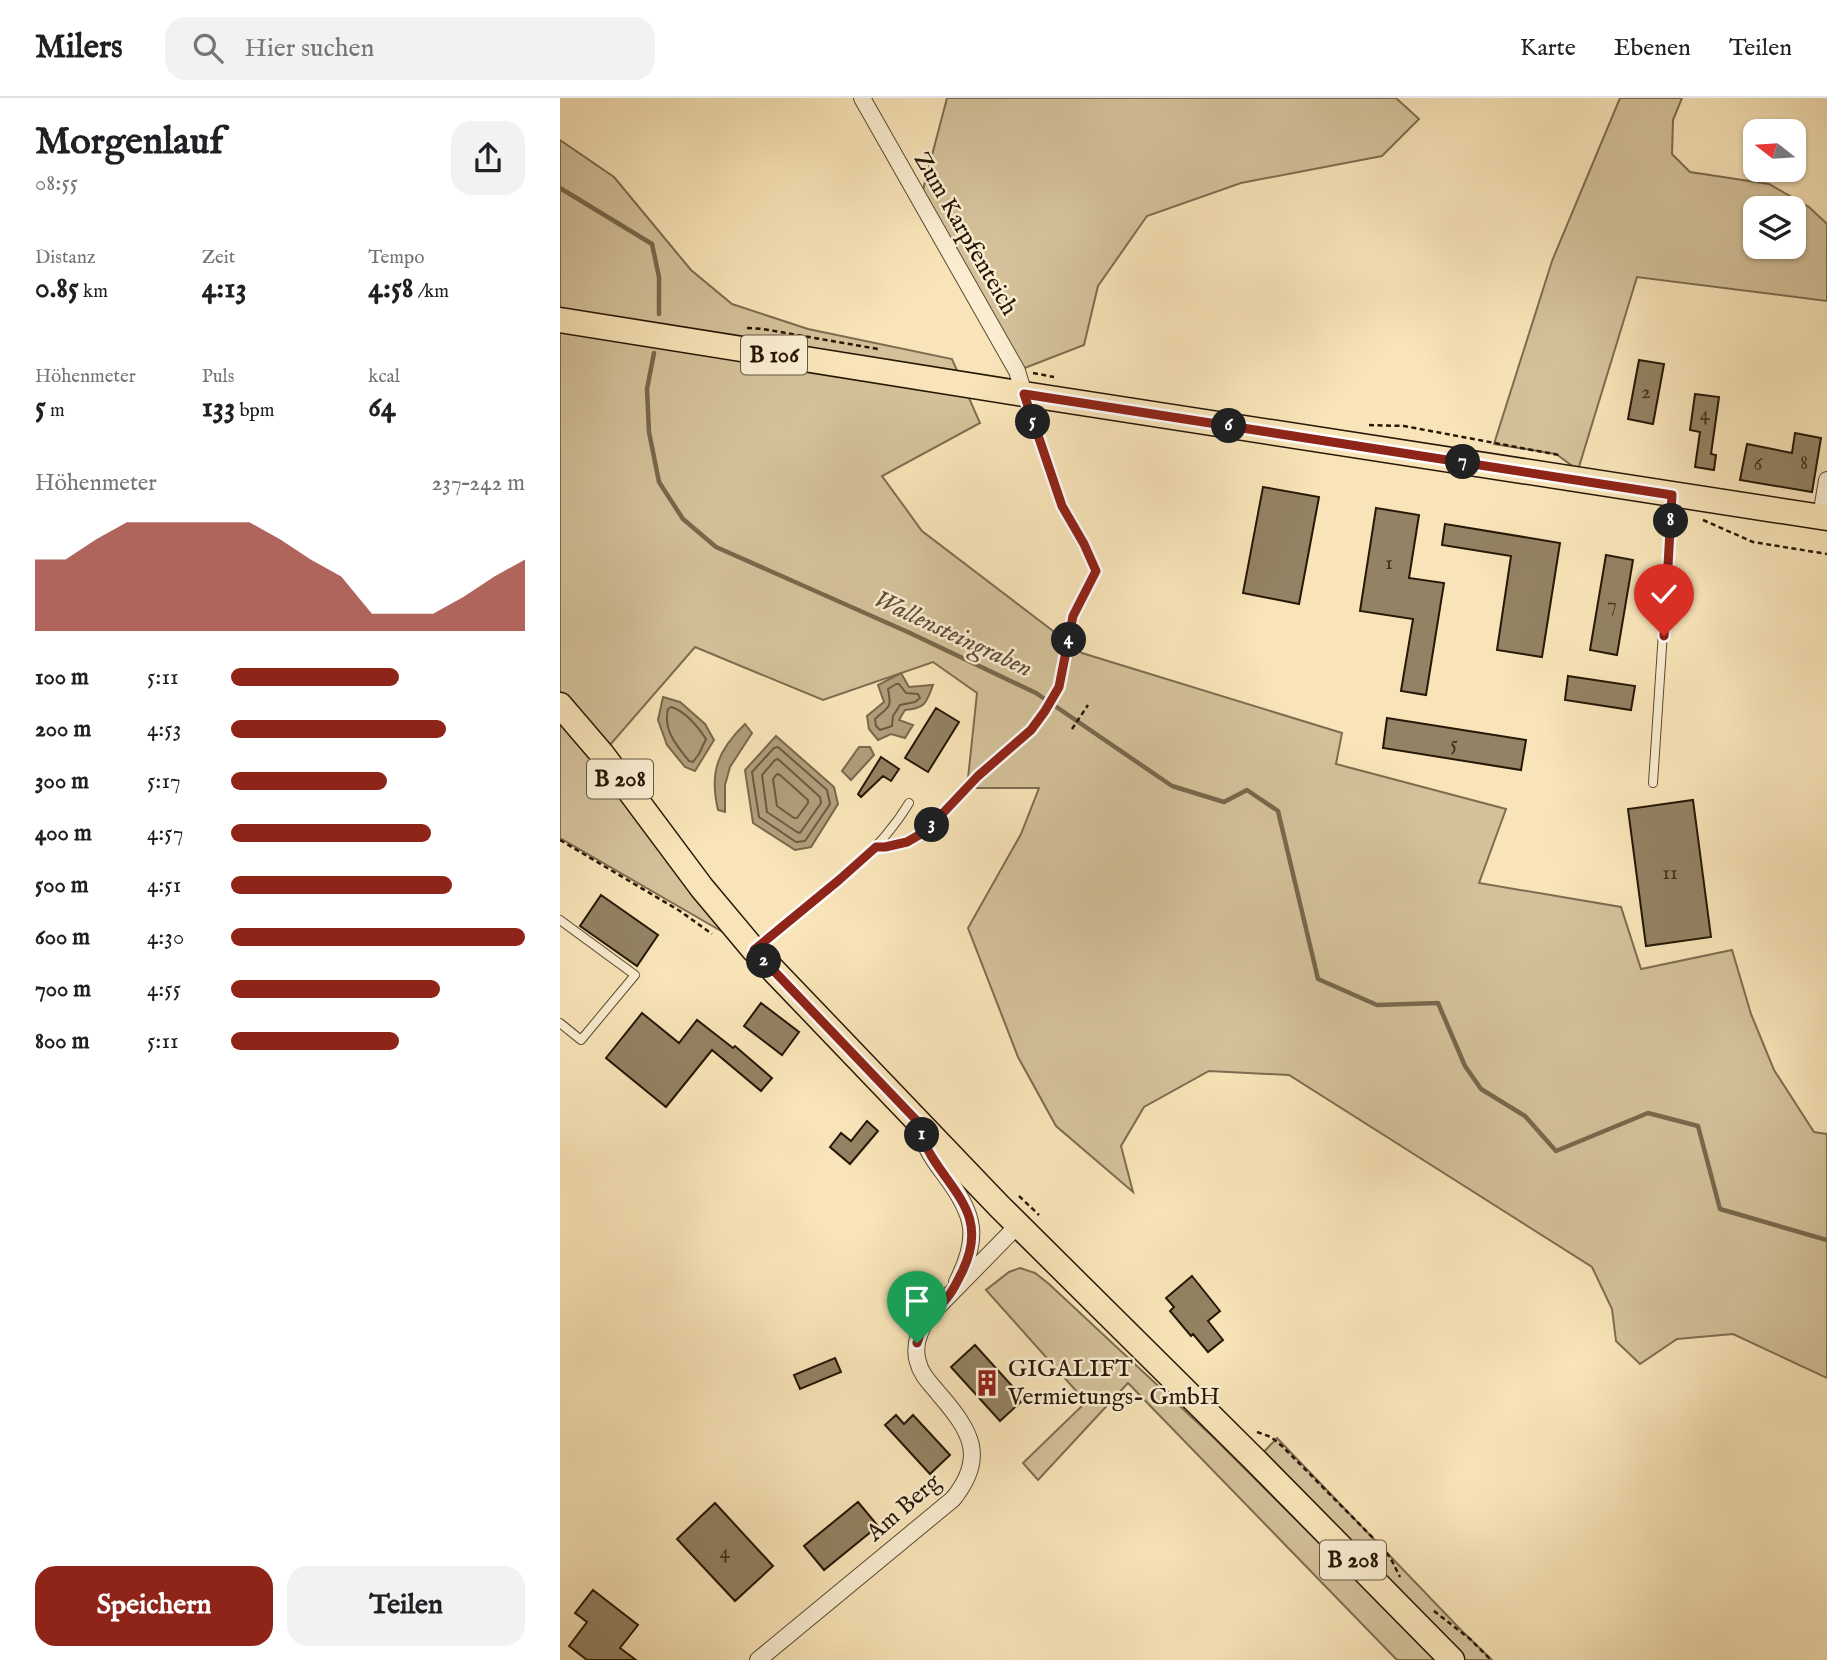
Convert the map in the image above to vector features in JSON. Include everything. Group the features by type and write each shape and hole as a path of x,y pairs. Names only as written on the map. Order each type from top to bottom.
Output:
{"main road":[{"name":"B 106","path":"560,320 967,386 1824,518"},
{"name":"B 208","path":"563,713 602,754 702,888 754,950 1018,1225 1452,1660"}],"street":[{"name":"Zum Karpfenteich","path":"862,98 1017,371 1024,394"},
{"path":"1824,518 1827,480"},
{"path":"918,1122 931,1156 959,1193 972,1227 968,1258 951,1293"},
{"name":"Am Berg","path":"758,1660 953,1499 963,1486 970,1472 971,1443 958,1417 923,1375 916,1354 917,1343 925,1323 1018,1225"}],"lane":[{"path":"1024,394 1062,506"},
{"path":"1653,783 1672,495"},
{"path":"754,950 876,847 900,819 909,803"},
{"path":"560,920 635,975 582,1040 560,1023"}],"path":[{"path":"876,847 907,842 926,831 978,776 1031,730 1059,687 1073,616 1096,571 1062,506"},
{"path":"1072,729 1088,705"}],"shaded area":[{"path":"947,98 1396,98 1419,119 1382,156 1241,183 1147,216 1098,286 1084,345 1017,371 920,201"},
{"path":"1620,98 1682,98 1673,120 1672,154 1690,172 1769,184 1790,196 1743,196 1743,259 1806,259 1806,205 1827,224 1827,301 1637,277 1578,470 1556,454 1494,444 1552,261"},
{"path":"560,140 614,177 691,270 732,304 808,329 952,359 980,423 882,476 922,531 1082,653 1342,733 1336,764 1506,809 1479,883 1621,907 1641,969 1732,950 1751,1014 1774,1070 1814,1132 1827,1134 1827,1378 1733,1334 1677,1339 1640,1364 1616,1341 1612,1309 1592,1267 1289,1075 1209,1071 1144,1107 1121,1146 1133,1192 1056,1126 1018,1057 968,928 1021,834 1039,788 967,788 977,693 933,662 823,700 695,647 602,754 754,950 560,838"},
{"path":"1020,1268 1035,1273 1049,1284 1214,1438 1437,1660 1397,1660 1128,1383 1038,1480 1023,1463 1086,1402 986,1290 1009,1272"},
{"path":"1277,1438 1492,1660 1455,1660 1260,1456"}],"water":[{"path":"901,673 909,687 933,685 924,704 905,710 899,720 913,725 905,738 891,734 878,740 869,729 867,716 884,702 878,685"},
{"path":"663,697 680,702 705,724 714,740 695,771 685,767 667,745 658,720"},
{"path":"745,724 752,733 730,767 725,785 725,812 718,810 715,773 728,743"},
{"path":"776,736 834,787 838,804 811,847 795,850 753,823 745,770"},
{"path":"859,747 870,747 874,755 851,780 842,771"}],"building":[{"path":"1639,360 1664,364 1653,424 1628,419"},
{"path":"1695,394 1719,397 1711,454 1716,455 1714,470 1695,467 1700,432 1690,430"},
{"path":"1795,433 1821,438 1812,492 1740,480 1747,444 1792,453"},
{"path":"1263,487 1319,497 1299,604 1243,593"},
{"path":"1376,508 1419,515 1409,578 1444,583 1426,695 1401,691 1413,619 1360,611"},
{"path":"1445,524 1560,543 1542,657 1497,650 1511,556 1442,545"},
{"path":"1606,555 1633,560 1617,655 1590,650"},
{"path":"1568,676 1635,686 1631,710 1565,700"},
{"path":"936,708 959,722 928,772 905,758"},
{"path":"1387,718 1526,740 1521,770 1383,748"},
{"path":"881,757 899,769 891,781 883,776 861,797 858,794"},
{"path":"1693,800 1711,937 1646,946 1628,809"},
{"path":"601,895 658,935 637,966 580,926"},
{"path":"761,1003 799,1032 782,1055 744,1026"},
{"path":"642,1013 679,1043 697,1020 733,1048 735,1046 772,1078 761,1091 712,1050 666,1107 606,1058"},
{"path":"867,1121 878,1131 850,1164 830,1147 841,1133 851,1141"},
{"path":"1192,1276 1220,1311 1208,1321 1223,1340 1208,1352 1170,1311 1174,1307 1166,1298"},
{"name":"GIGALIFT Vermietungs- GmbH","path":"975,1345 1024,1399 1000,1421 951,1367"},
{"path":"835,1358 841,1372 800,1389 794,1375"},
{"path":"896,1415 904,1424 913,1415 950,1455 930,1474 885,1425"},
{"path":"858,1502 878,1526 824,1570 804,1546"},
{"path":"715,1503 773,1566 735,1601 677,1539"},
{"path":"593,1590 638,1625 620,1648 636,1660 587,1660 569,1646 587,1622 575,1613"}],"waterway":[{"name":"Wallensteingraben","path":"560,188 652,244 659,277 659,314"},
{"name":"Wallensteingraben","path":"654,353 647,389 649,432 659,482 683,519 716,547 910,633 1036,693 1172,786 1224,802 1247,790 1278,811 1318,979 1377,1005 1438,1003 1465,1066 1481,1089 1525,1116 1556,1151 1648,1113 1698,1126 1720,1209 1827,1240"}],"place":[{"name":"GIGALIFT Vermietungs- GmbH","path":"987,1383"}],"route":[{"path":"917,1343 929,1316 951,1293 968,1258 972,1227 965,1207 959,1193 931,1156 918,1122 754,950 876,847 907,842 926,831 978,776 1031,730 1059,687 1073,616 1096,571 1062,506 1024,394 1672,495 1664,636"}]}
